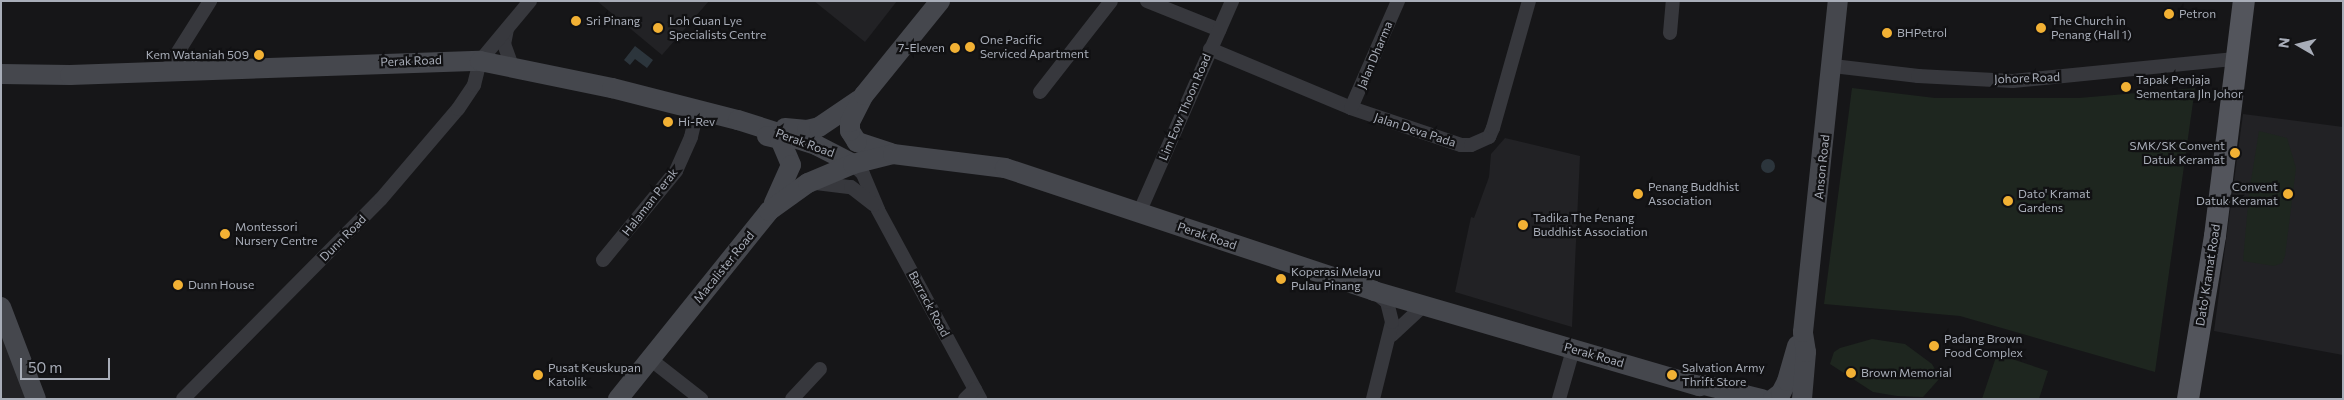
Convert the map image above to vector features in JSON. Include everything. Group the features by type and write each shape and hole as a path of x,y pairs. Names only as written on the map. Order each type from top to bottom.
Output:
{"main road":[{"path":"893,154 863,145 852,138 850,122 864,95 940,1"},
{"name":"Anson Road","path":"1803,332 1833,66 1838,1"},
{"name":"Dato' Kramat Road","path":"2188,399 2215,236 2231,1"},
{"name":"Dato' Kramat Road","path":"2175,399 2228,59 2244,1"},
{"name":"Perak Road","path":"1,74 166,71 480,60 512,66 755,126 816,145 853,164 893,154 1005,168 1374,292 1699,386 1705,392 1726,399"},
{"path":"755,126 806,130 819,128 864,95"},
{"path":"697,111 706,118 780,139 790,165 787,180 769,211"},
{"name":"Macalister Road","path":"618,399 769,211 808,183 853,164"},
{"path":"1,307 36,399"},
{"path":"1773,399 1781,393 1787,382 1794,350 1803,332"},
{"path":"1802,399 1806,352 1803,332"},
{"name":"Perak Road","path":"1699,386 1704,384 1762,399"}],"street":[{"path":"166,71 210,1"},
{"path":"480,60 530,1"},
{"path":"1040,92 1112,1"},
{"path":"1148,1 1219,30"},
{"name":"Lim Eow Thoon Road","path":"1139,213 1232,1"},
{"name":"Jalan Dharma","path":"1351,108 1398,1"},
{"name":"Jalan Deva Pada","path":"1210,49 1351,108 1461,145 1471,145 1489,137 1529,1"},
{"path":"1670,33 1673,1"},
{"path":"511,22 504,44 512,66"},
{"name":"Johore Road","path":"1833,66 1918,76 2013,81 2228,59"},
{"name":"Dunn Road","path":"183,399 381,198 458,109 474,85 480,60"},
{"name":"Halaman Perak","path":"603,260 676,171 691,137 697,111"},
{"name":"Barrack Road","path":"853,164 863,174 878,210 973,396"},
{"name":"Barrack Road","path":"808,183 850,187 862,193 878,210"},
{"path":"1373,399 1392,335 1391,310 1387,302 1374,292"},
{"path":"1392,335 1423,306"},
{"path":"1559,399 1573,350"},
{"path":"650,359 700,399"},
{"path":"792,399 820,369"}],"shaded area":[{"name":"Loh Guan Lye Specialists Centre","path":"597,1 709,1 662,55"},
{"path":"814,1 897,1 865,42"},
{"path":"635,46 653,60 647,68 635,59 630,65 624,60"},
{"name":"Dato' Kramat Gardens","path":"1852,88 1935,98 2079,98 2195,88 2155,372 1960,316 1824,304"},
{"name":"Convent Datuk Keramat","path":"2243,114 2343,127 2343,355 2214,331"},
{"path":"2259,131 2287,138 2296,168 2285,256 2282,263 2274,266 2243,261 2249,193"},
{"name":"Tadika The Penang Buddhist Association","path":"1505,138 1580,156 1572,327 1455,292 1471,217 1474,218 1489,177 1491,154"},
{"path":"1768,159 1773,161 1775,166 1773,171 1768,173 1763,171 1761,166 1763,161"},
{"path":"1,326 29,399 1,399"},
{"path":"1872,339 1905,344 1932,364 1940,378 1923,397 1897,396 1873,392 1830,364 1834,352 1840,348"},
{"path":"1997,354 2048,371 2039,399 1982,399"}],"place":[{"name":"Petron","path":"2169,14"},
{"name":"Sri Pinang","path":"576,21"},
{"name":"Loh Guan Lye Specialists Centre","path":"658,28"},
{"name":"The Church in Penang (Hall 1)","path":"2041,28"},
{"name":"BHPetrol","path":"1887,33"},
{"name":"One Pacific Serviced Apartment","path":"970,47"},
{"name":"7-Eleven","path":"955,48"},
{"name":"Kem Wataniah 509","path":"259,55"},
{"name":"Tapak Penjaja Sementara Jln Johor","path":"2126,87"},
{"name":"Hi-Rev","path":"668,122"},
{"name":"SMK/SK Convent Datuk Keramat","path":"2235,153"},
{"name":"Penang Buddhist Association","path":"1638,194"},
{"name":"Convent Datuk Keramat","path":"2288,194"},
{"name":"Dato' Kramat Gardens","path":"2008,201"},
{"name":"Tadika The Penang Buddhist Association","path":"1523,225"},
{"name":"Montessori Nursery Centre","path":"225,234"},
{"name":"Koperasi Melayu Pulau Pinang","path":"1281,279"},
{"name":"Dunn House","path":"178,285"},
{"name":"Padang Brown Food Complex","path":"1934,346"},
{"name":"Brown Memorial","path":"1851,373"},
{"name":"Pusat Keuskupan Katolik","path":"538,375"},
{"name":"Salvation Army Thrift Store","path":"1672,375"}]}
